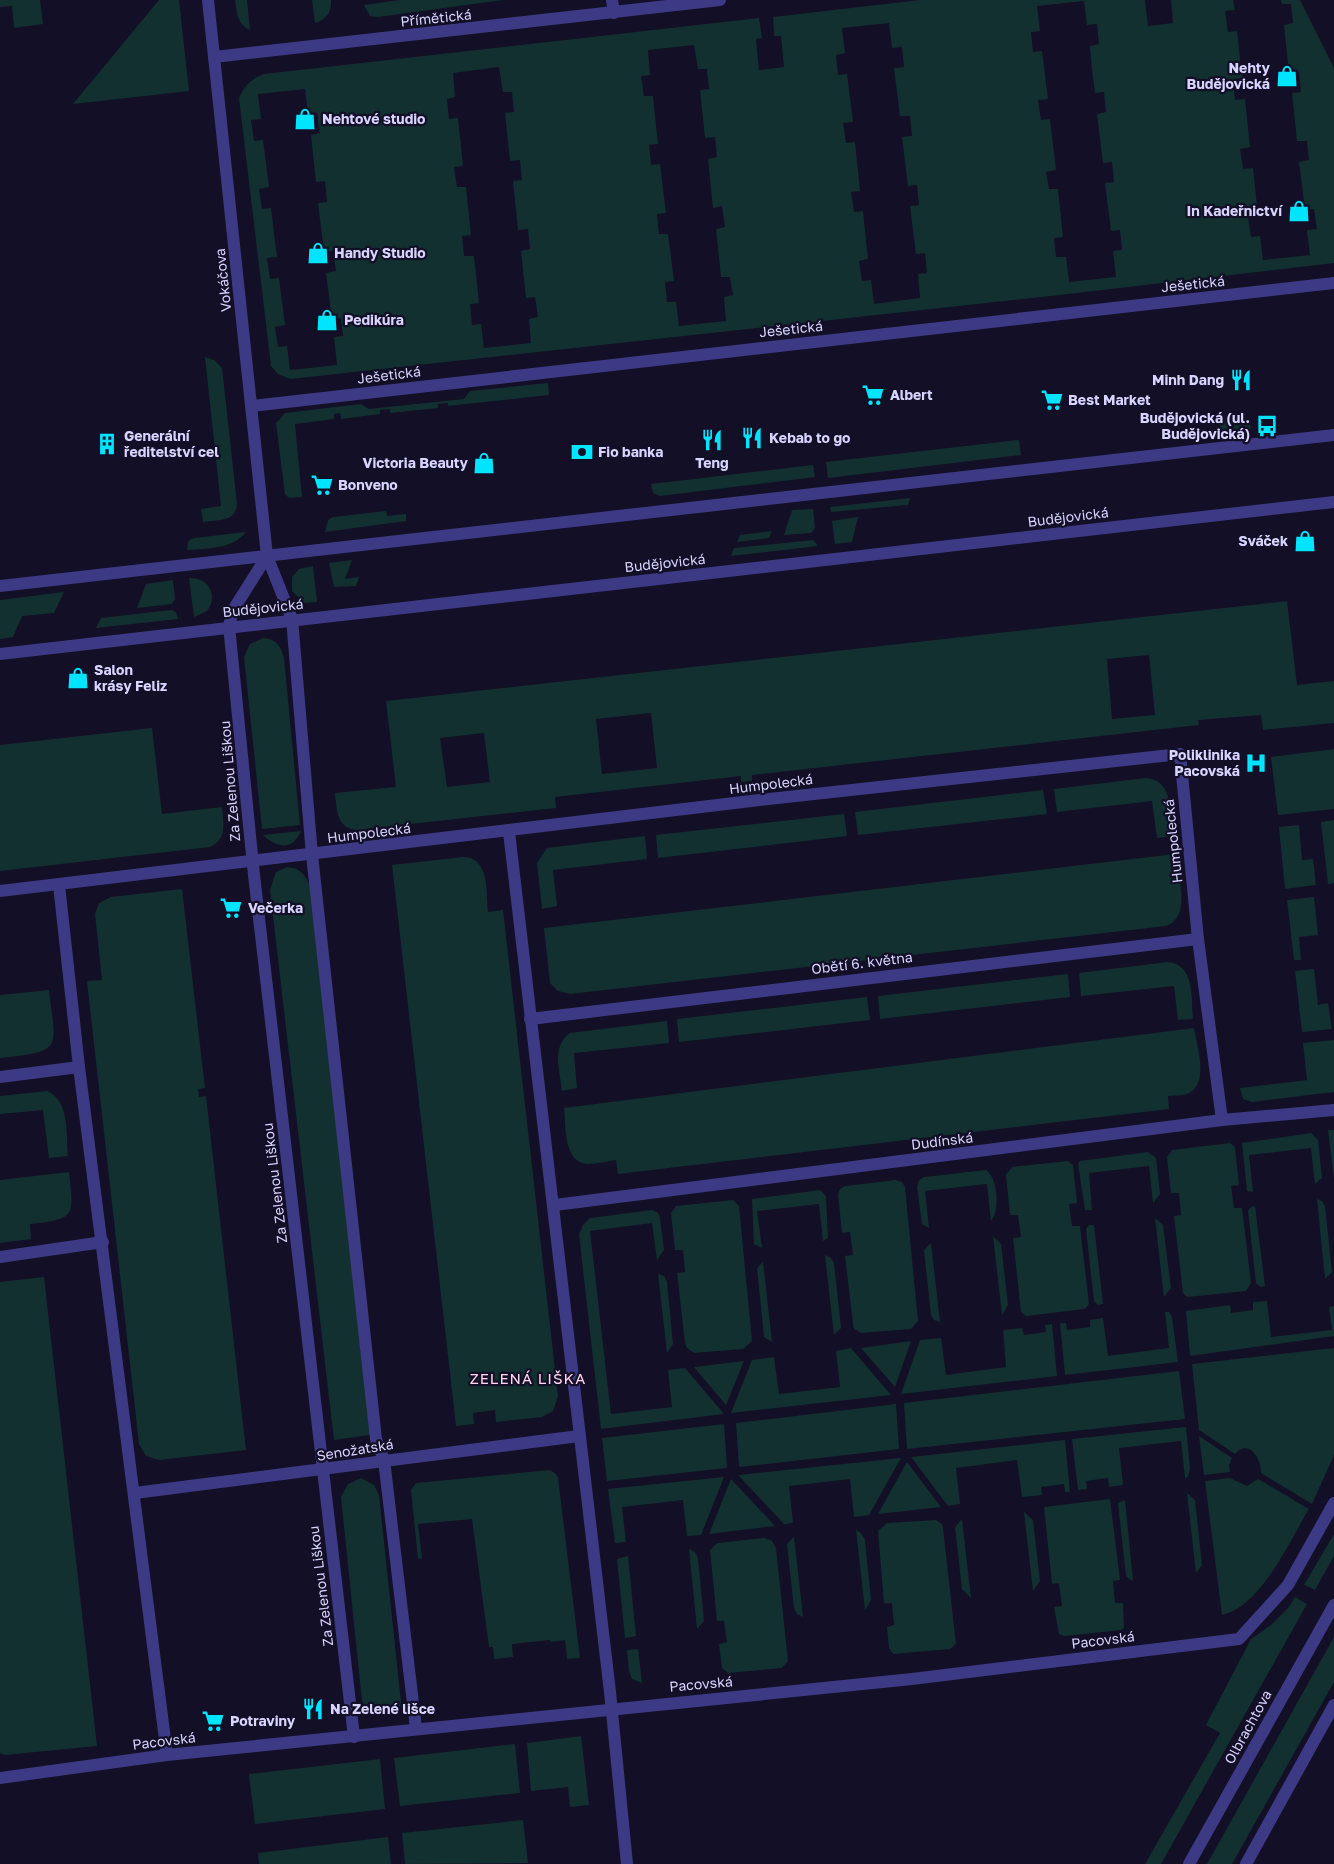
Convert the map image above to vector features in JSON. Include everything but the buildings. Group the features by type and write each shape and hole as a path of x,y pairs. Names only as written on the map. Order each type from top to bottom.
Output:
{"street":[{"name":"Vokáčova","path":"208,0 267,556 292,619"},
{"name":"Přímětická","path":"214,57 353,42 613,6 720,0"},
{"name":"Ješetická","path":"252,406 1334,283"},
{"path":"0,586 1334,435"},
{"name":"Budějovická","path":"0,654 229,626 1334,502"},
{"path":"229,626 233,610 267,556"},
{"path":"292,619 312,855 376,1438 384,1460 416,1728"},
{"name":"Za Zelenou Liškou","path":"229,626 253,862 354,1737"},
{"name":"Humpolecká","path":"0,891 509,832 761,800 1180,754 1198,939 1222,1120"},
{"path":"509,832 530,1019 555,1205 579,1436 612,1708 627,1864"},
{"path":"59,885 80,1068 167,1754"},
{"name":"Obětí 6. května","path":"530,1019 1198,939"},
{"path":"0,1077 80,1068"},
{"name":"Dudínská","path":"555,1205 1222,1120 1334,1110"},
{"path":"0,1257 103,1242"},
{"name":"Senožatská","path":"135,1493 322,1471 384,1460 579,1436"},
{"name":"Pacovská","path":"0,1778 167,1754 354,1737 416,1728 912,1679 1239,1639 1288,1585 1334,1503"},
{"name":"Olbrachtova","path":"1189,1864 1334,1605"},
{"path":"1246,1864 1334,1705"}],"green space":[{"path":"0,0 40,0 43,24 14,28 12,6 0,7"},
{"path":"159,0 179,0 189,91 73,104"},
{"path":"235,0 247,0 250,30 242,25 240,21"},
{"path":"312,0 331,0 328,15 315,23"},
{"path":"400,0 503,0 378,17 370,16 364,5"},
{"path":"920,0 1145,0 1148,26 1173,23 1171,0 1233,0 1235,10 1225,11 1228,32 1237,31 1242,78 1233,79 1235,100 1245,99 1250,147 1240,149 1243,169 1253,168 1258,215 1248,217 1251,237 1260,236 1263,260 1310,255 1307,230 1317,229 1314,209 1305,210 1299,162 1309,160 1307,141 1297,141 1292,93 1301,92 1299,72 1289,73 1284,25 1293,23 1291,4 1282,4 1281,0 1300,0 1334,68 1334,263 1042,297 290,379 278,374 271,366 239,98 252,80 264,74 759,18 762,38 756,39 759,70 784,67 781,36 774,36 773,17","holes":["1084,1 1087,25 1097,24 1099,44 1090,46 1095,93 1104,92 1106,112 1097,114 1103,163 1112,162 1114,182 1105,183 1111,231 1120,230 1122,250 1113,251 1116,277 1069,282 1066,257 1056,257 1054,238 1063,237 1058,189 1049,189 1046,172 1056,170 1050,119 1041,120 1038,100 1048,99 1042,51 1033,52 1031,32 1040,31 1037,6","889,23 892,48 902,47 904,67 894,68 900,116 910,116 912,136 902,137 908,186 917,185 919,205 910,206 916,254 925,253 927,273 918,274 920,298 874,304 871,280 862,281 859,261 868,259 863,211 854,212 851,192 860,191 855,142 846,143 843,123 853,122 847,74 838,75 836,55 845,53 842,28","694,45 698,69 707,69 709,89 700,90 705,138 715,137 717,157 708,159 713,208 722,206 725,227 716,229 721,277 730,277 733,295 724,297 726,321 679,326 676,302 667,302 665,282 674,281 668,234 659,234 657,214 666,213 660,164 651,165 649,145 658,144 653,96 644,96 641,76 650,75 648,50","499,67 503,92 512,92 514,112 505,113 510,161 520,160 522,180 513,181 518,230 528,229 530,249 521,251 526,298 535,297 538,317 529,319 531,343 484,348 481,324 472,325 470,304 479,303 474,256 464,256 462,236 471,235 466,187 457,187 454,167 463,166 458,118 449,119 447,99 455,97 453,73","305,89 308,114 317,113 320,133 311,135 316,182 325,181 327,202 318,203 324,252 333,251 336,271 326,273 332,319 341,318 343,336 334,337 337,365 290,370 287,346 278,347 275,327 285,325 279,278 270,279 267,258 277,257 271,208 262,209 259,189 269,187 263,140 254,141 251,120 261,119 258,94"]},
{"path":"205,357 214,360 222,368 237,504 236,510 230,517 203,522 201,509 221,506"},
{"path":"548,383 549,395 448,406 448,403 438,404 438,408 390,413 390,409 380,410 380,414 341,419 340,413 334,414 334,419 295,424 302,497 289,498 285,494 276,423 285,413 361,404 369,409 464,399 470,391"},
{"path":"1238,415 1249,420 1251,429 1221,433 1219,418"},
{"path":"1019,440 1021,455 828,478 826,462"},
{"path":"813,465 815,477 660,496 653,493 651,484"},
{"path":"910,498 908,505 831,512 830,507"},
{"path":"813,509 815,528 811,533 784,535 792,510"},
{"path":"386,511 387,516 406,514 406,521 325,532 328,520 333,517"},
{"path":"858,517 852,542 835,544 832,521"},
{"path":"772,531 769,538 737,542 740,535"},
{"path":"246,532 240,538 226,545 187,550 188,541 194,538"},
{"path":"813,540 818,546 731,556 734,548"},
{"path":"352,560 345,579 359,577 356,586 334,587 329,563"},
{"path":"313,566 317,602 304,603 292,591 292,577 299,569"},
{"path":"189,578 202,580 212,593 212,599 207,611 194,617"},
{"path":"173,580 175,599 172,604 137,608 146,584"},
{"path":"64,592 54,613 22,616 13,637 0,639 0,600"},
{"path":"1287,601 1297,685 1334,681 1334,723 1263,730 1261,715 1198,720 1199,725 752,775 752,781 741,782 741,776 555,797 556,808 356,830 349,828 341,821 337,811 335,793 396,787 386,701","holes":["1149,655 1155,715 1112,719 1107,659","651,713 657,768 602,774 596,719","484,733 490,782 447,787 440,738"]},
{"path":"171,610 176,612 178,619 96,628 101,618"},
{"path":"263,638 277,644 284,658 300,825 262,829 244,657 250,644"},
{"path":"152,728 162,814 222,807 223,830 220,840 216,844 210,847 0,871 0,745"},
{"path":"1334,749 1334,809 1278,815 1271,757"},
{"path":"1146,778 1155,780 1166,791 1171,809 1173,836 1157,838 1152,801 1057,812 1054,789"},
{"path":"1043,790 1047,814 858,835 855,812"},
{"path":"844,814 847,836 658,858 656,835"},
{"path":"1334,820 1334,883 1328,884 1321,822"},
{"path":"1299,825 1302,860 1313,859 1316,885 1285,889 1279,827"},
{"path":"301,831 294,842 284,845 273,843 263,835"},
{"path":"645,836 647,859 553,870 557,906 542,909 537,863 547,848"},
{"path":"1175,854 1181,905 1179,914 1174,921 1166,926 570,994 558,991 550,983 544,928"},
{"path":"463,857 472,859 482,869 485,877 488,912 503,910 558,1396 553,1411 542,1417 496,1422 495,1410 473,1413 474,1424 456,1426 392,865"},
{"path":"287,867 302,873 310,887 370,1435 334,1440 270,890 276,872"},
{"path":"182,889 205,1088 198,1089 199,1097 206,1096 246,1450 159,1460 146,1456 139,1444 87,981 102,980 95,914 99,903 111,897"},
{"path":"1314,897 1318,935 1299,937 1301,960 1294,960 1287,900"},
{"path":"1168,962 1177,964 1187,976 1190,983 1193,1019 1178,1020 1174,986 1081,996 1079,973"},
{"path":"1314,969 1318,1005 1328,1003 1332,1029 1302,1032 1295,971"},
{"path":"1068,974 1070,997 880,1019 878,996"},
{"path":"49,990 53,1025 51,1044 36,1053 0,1058 0,995"},
{"path":"867,997 870,1020 679,1042 677,1019"},
{"path":"667,1021 669,1043 574,1053 577,1088 562,1091 558,1059 560,1045 570,1033"},
{"path":"1194,1028 1200,1064 1198,1082 1194,1089 1187,1094 1168,1096 1169,1109 618,1174 616,1160 591,1164 580,1162 570,1151 567,1142 564,1108"},
{"path":"1334,1040 1334,1092 1252,1102 1243,1099 1240,1088 1307,1080 1303,1043"},
{"path":"47,1091 60,1102 63,1110 67,1129 68,1156 49,1158 43,1110 0,1114 0,1096"},
{"path":"1328,1130 1334,1130 1334,1179"},
{"path":"1311,1133 1318,1140 1322,1178 1315,1184 1311,1148 1249,1155 1253,1192 1247,1191 1242,1143"},
{"path":"1230,1143 1235,1147 1239,1185 1231,1186 1234,1208 1242,1208 1251,1283 1246,1291 1187,1297 1183,1293 1174,1216 1181,1215 1179,1193 1171,1193 1167,1157 1172,1150"},
{"path":"1148,1152 1156,1158 1160,1194 1153,1203 1149,1166 1089,1173 1092,1210 1085,1210 1078,1164 1080,1161"},
{"path":"1068,1161 1073,1165 1077,1203 1069,1204 1072,1226 1080,1226 1089,1304 1085,1309 1026,1316 1021,1312 1013,1238 1021,1237 1018,1215 1010,1215 1006,1175 1012,1167"},
{"path":"986,1170 993,1180 997,1203 991,1221 987,1184 925,1191 929,1228 922,1224 917,1187 919,1180 924,1177"},
{"path":"69,1172 71,1207 69,1213 56,1220 30,1224 31,1239 0,1243 0,1180"},
{"path":"896,1180 902,1182 905,1187 918,1321 911,1329 861,1333 854,1329 853,1324 845,1256 853,1255 850,1232 842,1233 838,1194 840,1189 845,1186"},
{"path":"820,1190 826,1196 828,1238 823,1241 819,1204 757,1211 762,1248 754,1244 752,1199"},
{"path":"1317,1199 1322,1201 1325,1206 1332,1272 1325,1279"},
{"path":"733,1200 739,1206 752,1341 743,1349 694,1353 687,1348 685,1343 677,1273 685,1272 683,1250 675,1250 671,1213 676,1206"},
{"path":"1255,1206 1265,1286 1261,1287 1256,1283 1248,1211 1251,1207"},
{"path":"652,1210 658,1213 660,1218 664,1250 657,1260 652,1223 590,1231 611,1414 672,1407 668,1370 685,1368 724,1414 601,1429 579,1234 583,1225 590,1218"},
{"path":"1155,1218 1163,1225 1171,1288 1164,1297"},
{"path":"1089,1225 1094,1225 1103,1304 1098,1305 1094,1301 1086,1229"},
{"path":"993,1236 1001,1244 1008,1305 1002,1315"},
{"path":"931,1243 940,1322 934,1320 931,1315 924,1250"},
{"path":"825,1255 831,1258 834,1263 841,1328 834,1335"},
{"path":"763,1262 772,1342 764,1337 757,1268"},
{"path":"658,1274 664,1276 667,1282 673,1344 667,1353"},
{"path":"44,1277 97,1746 5,1755 0,1753 0,1282"},
{"path":"1267,1301 1271,1337 1332,1330 1329,1307 1334,1306 1334,1336 1190,1356 1186,1311 1230,1305 1231,1313 1253,1310 1253,1302"},
{"path":"1165,1312 1169,1312 1172,1317 1178,1362 1065,1375 1060,1323 1066,1323 1067,1330 1090,1327 1090,1320 1103,1318 1108,1356 1169,1348"},
{"path":"1052,1324 1057,1376 901,1394 920,1340 941,1338 946,1375 1006,1367 1003,1330 1022,1328 1024,1335 1046,1332 1045,1325"},
{"path":"911,1341 895,1387 861,1348"},
{"path":"851,1348 891,1395 731,1413 752,1360 774,1357 779,1394 840,1387 836,1351"},
{"path":"1334,1348 1334,1455 1312,1504 1261,1473 1257,1457 1249,1449 1245,1448 1235,1454 1199,1430 1192,1364"},
{"path":"744,1361 726,1405 694,1367"},
{"path":"1179,1371 1185,1419 907,1449 904,1403"},
{"path":"896,1404 899,1449 739,1467 736,1423"},
{"path":"724,1424 727,1468 607,1481 602,1438"},
{"path":"1186,1427 1190,1469 1188,1477 1185,1478 1181,1441 1119,1448 1123,1485 1109,1487 1108,1478 1086,1481 1087,1489 1078,1490 1072,1439"},
{"path":"1199,1436 1232,1458 1229,1465 1230,1472 1204,1475"},
{"path":"1065,1440 1070,1492 1065,1492 1064,1484 1041,1487 1042,1495 1022,1497 1017,1460 956,1468 960,1504 948,1506 911,1457"},
{"path":"901,1458 869,1515 854,1517 850,1479 789,1486 793,1523 784,1524 738,1475"},
{"path":"907,1462 941,1507 878,1514"},
{"path":"550,1470 558,1478 580,1658 567,1659 565,1640 550,1642 550,1640 512,1644 513,1657 494,1659 493,1647 489,1647 472,1519 418,1524 422,1558 418,1559 411,1490 416,1483"},
{"path":"724,1477 701,1535 687,1536 683,1500 622,1507 626,1542 615,1543 608,1489"},
{"path":"361,1478 374,1485 379,1495 401,1702 400,1710 367,1714 362,1701 341,1497 348,1484"},
{"path":"1230,1478 1247,1486 1258,1479 1309,1509 1273,1571 1262,1586 1236,1609 1222,1615 1205,1481"},
{"path":"731,1479 775,1526 709,1534"},
{"path":"1187,1493 1195,1500 1202,1565 1196,1573"},
{"path":"1110,1499 1120,1580 1113,1581 1115,1603 1123,1603 1124,1628 1121,1630 1065,1636 1059,1634 1054,1607 1062,1606 1059,1583 1052,1584 1044,1507"},
{"path":"1125,1500 1133,1580 1126,1576 1118,1503"},
{"path":"1024,1512 1033,1520 1040,1581 1033,1591"},
{"path":"962,1519 971,1598 962,1589 955,1527"},
{"path":"936,1520 942,1524 943,1528 956,1644 950,1649 893,1654 889,1648 887,1627 894,1625 892,1603 884,1603 878,1531 887,1523"},
{"path":"856,1530 861,1533 865,1540 871,1600 865,1610"},
{"path":"1334,1534 1334,1556 1315,1590 1304,1585"},
{"path":"794,1537 803,1617 797,1614 794,1608 787,1544"},
{"path":"765,1538 772,1541 776,1548 788,1661 782,1668 728,1673 722,1668 719,1644 727,1642 724,1621 717,1621 710,1550 717,1543"},
{"path":"689,1549 695,1552 698,1558 704,1621 697,1629"},
{"path":"628,1556 636,1636 625,1638 617,1559"},
{"path":"1295,1597 1307,1604 1161,1864 1145,1864 1220,1733 1206,1725 1251,1639 1271,1625 1289,1607"},
{"path":"1334,1637 1334,1682 1232,1864 1207,1864"},
{"path":"638,1649 642,1683 632,1679 629,1671 627,1650"},
{"path":"581,1736 589,1805 570,1807 568,1787 531,1791 527,1743"},
{"path":"515,1744 520,1793 400,1806 394,1758"},
{"path":"380,1759 385,1809 255,1824 249,1774"},
{"path":"523,1820 528,1863 405,1864 402,1833"},
{"path":"388,1837 391,1864 259,1864 258,1853"}],"place":[{"name":"Nehty Budějovická","path":"1287,76"},
{"name":"Nehtové studio","path":"305,119"},
{"name":"In Kadeřnictví","path":"1299,211"},
{"name":"Handy Studio","path":"318,253"},
{"name":"Pedikúra","path":"327,320"},
{"name":"Minh Dang","path":"1241,380"},
{"name":"Albert","path":"873,395"},
{"name":"Best Market","path":"1052,400"},
{"name":"Budějovická (ul. Budějovická)","path":"1267,426"},
{"name":"Kebab to go","path":"752,438"},
{"name":"Teng","path":"712,440"},
{"name":"Generální ředitelství cel","path":"107,444"},
{"name":"Fio banka","path":"582,452"},
{"name":"Victoria Beauty","path":"484,463"},
{"name":"Bonveno","path":"322,485"},
{"name":"Sváček","path":"1305,541"},
{"name":"Salon krásy Feliz","path":"78,678"},
{"name":"Poliklinika Pacovská","path":"1256,763"},
{"name":"Večerka","path":"231,908"},
{"name":"Na Zelené lišce","path":"313,1709"},
{"name":"Potraviny","path":"213,1721"}],"district":[{"name":"ZELENÁ LIŠKA","path":"528,1379"}]}
